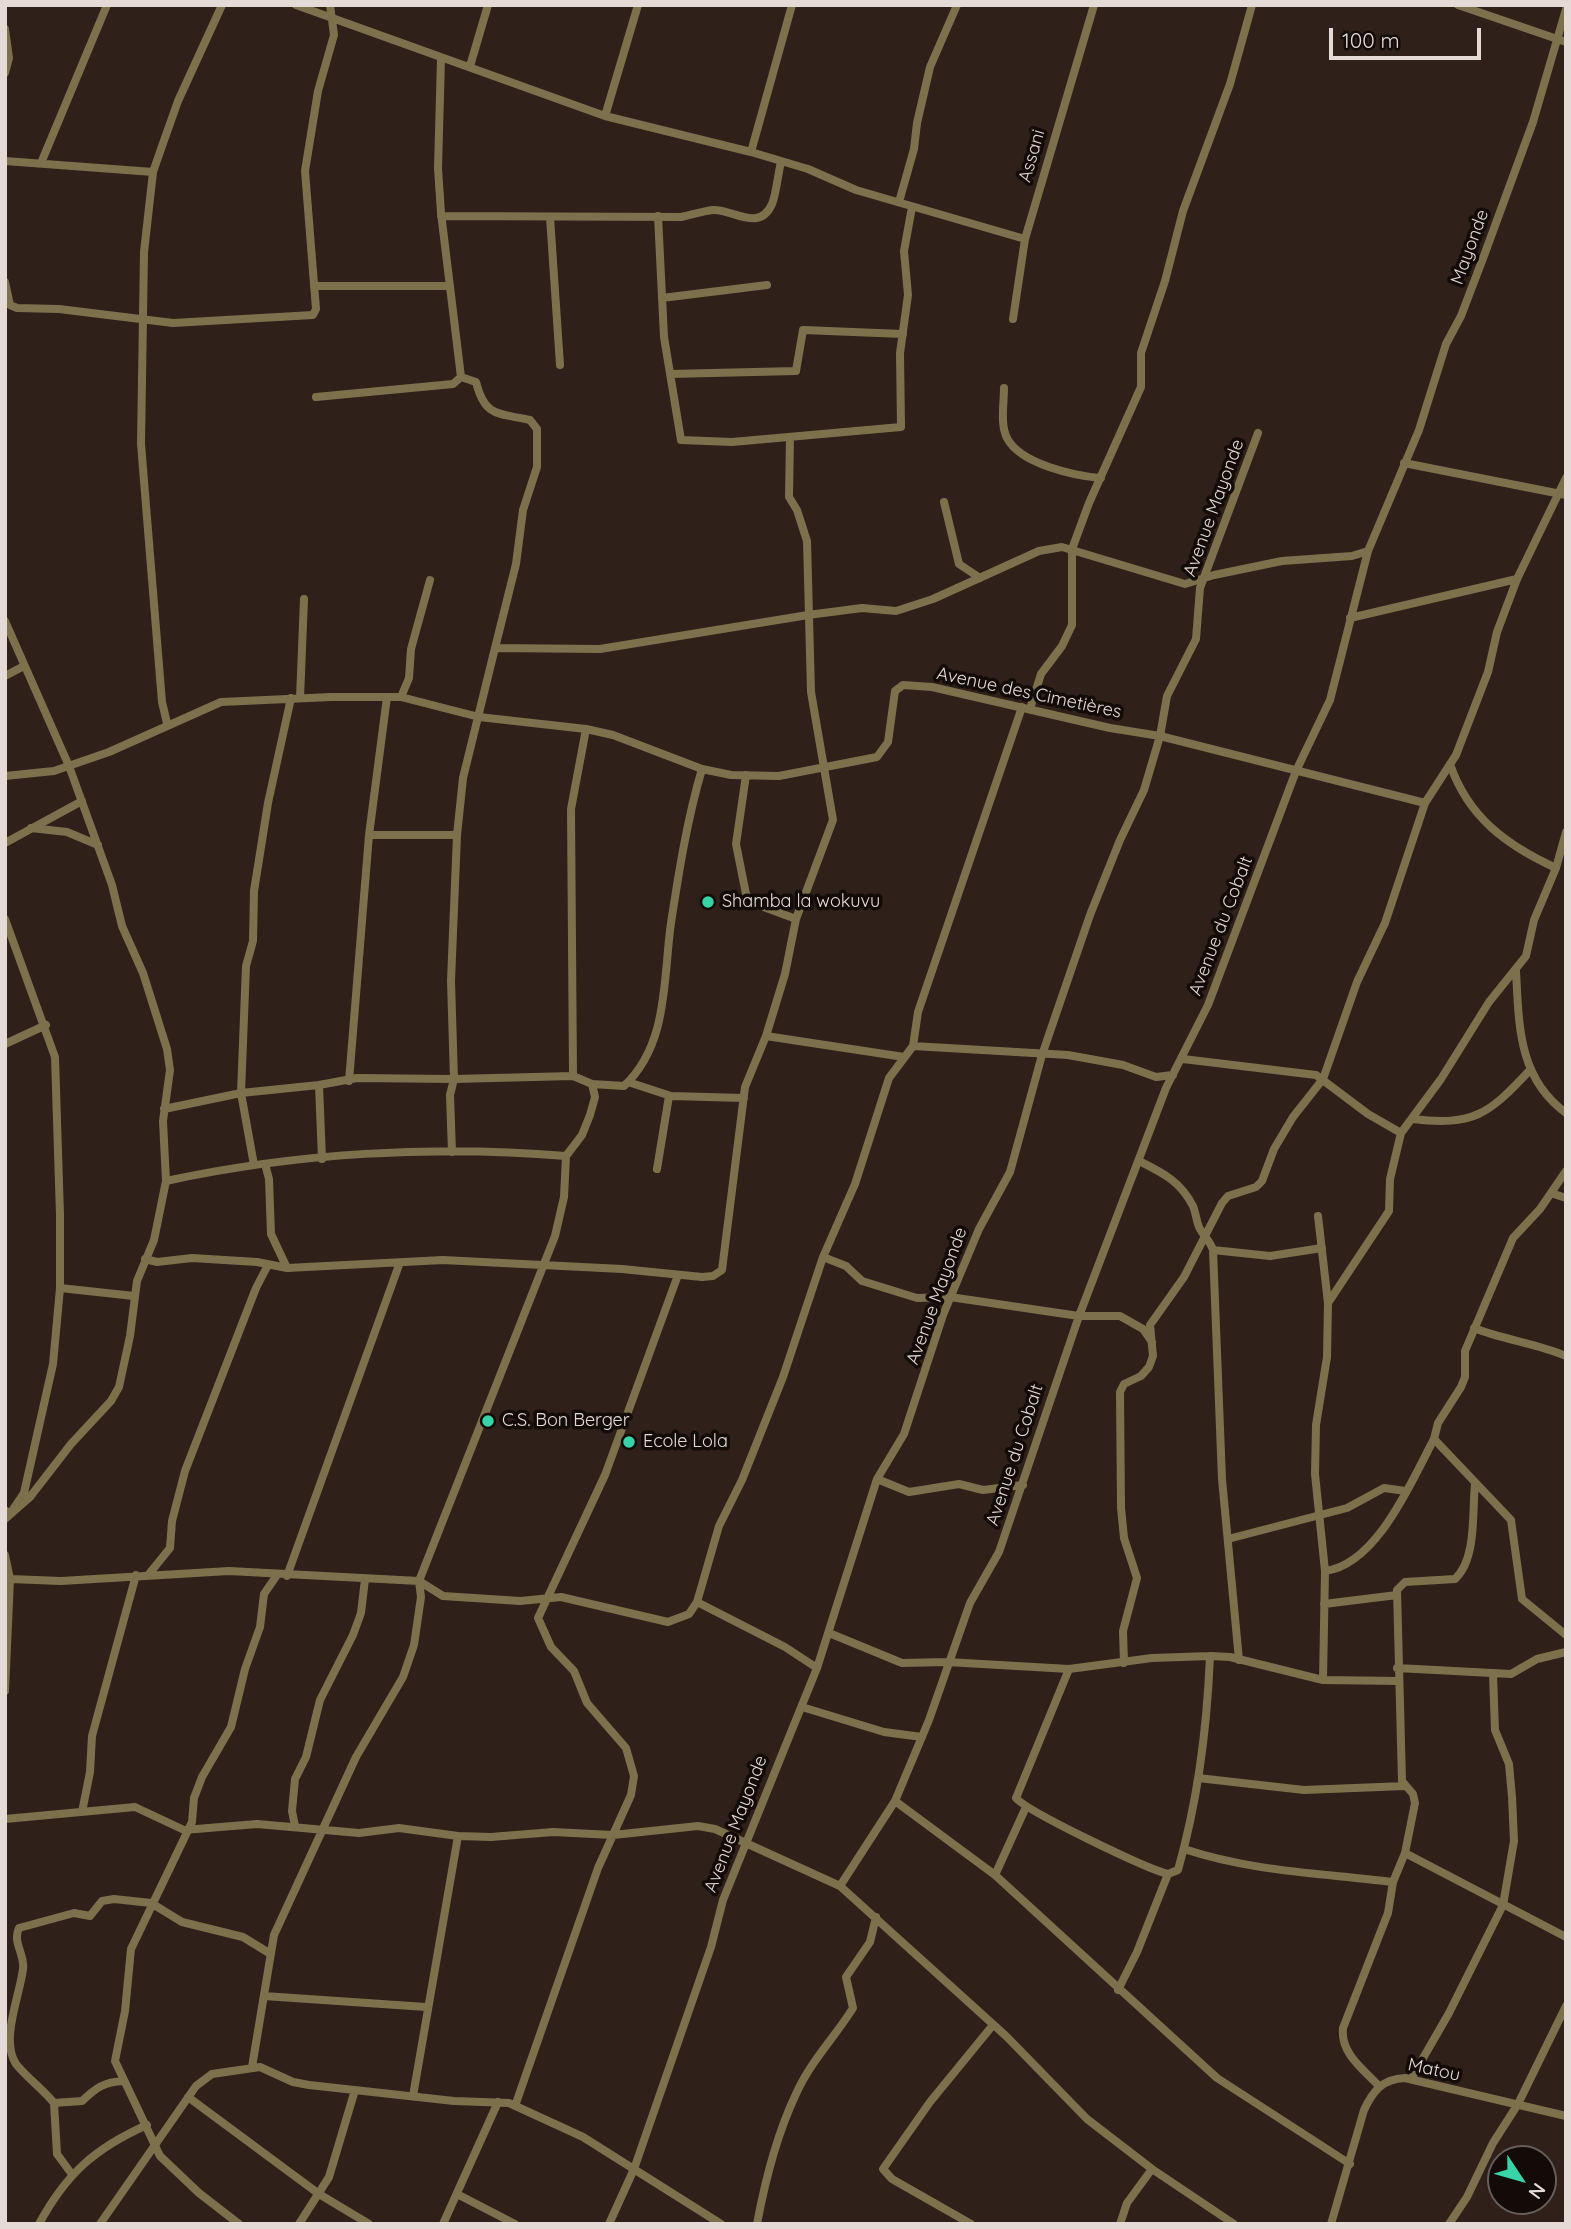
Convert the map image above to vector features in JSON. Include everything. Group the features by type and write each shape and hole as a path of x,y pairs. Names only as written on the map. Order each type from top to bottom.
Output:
{"street":[{"path":"41,163 107,5"},
{"path":"167,723 162,702 141,444 144,252 153,173 178,102 222,5"},
{"path":"296,5 605,116 751,152 856,190 1025,239"},
{"path":"5,282 12,307 59,309 142,321 185,323 313,315 316,309 305,171 318,91 333,40 330,5"},
{"path":"470,66 488,5"},
{"path":"605,116 638,5"},
{"path":"751,152 792,5"},
{"path":"899,202 914,149 930,67 957,5"},
{"name":"Assani","path":"1013,319 1025,239 1094,5"},
{"path":"10,1578 61,1581 229,1571 282,1576 419,1581 443,1596 548,1599 561,1597 668,1622 689,1614 697,1602 719,1527 757,1444 823,1257 851,1195 889,1078 913,1046 918,1012 930,975 1026,708 1041,674 1062,646 1072,625 1072,549 1141,387 1141,353 1165,281 1183,211 1230,84 1252,5"},
{"path":"1458,5 1562,41"},
{"name":"Mayonde","path":"1404,463 1423,419 1446,344 1461,316 1562,41 1566,9"},
{"path":"5,29 9,51 5,73"},
{"path":"441,59 438,168 441,216 461,377"},
{"path":"5,161 153,173"},
{"path":"441,216 681,217 714,210 744,219 765,214 773,203 781,162"},
{"path":"658,216 662,298 670,374 681,440 732,442 901,427 903,334 908,295 904,251 912,207"},
{"path":"550,217 560,365"},
{"path":"662,298 767,285"},
{"path":"314,286 448,286"},
{"path":"670,374 796,371 803,330 903,334"},
{"path":"316,397 453,383 461,377"},
{"path":"452,1152 450,1095 454,1079 451,981 457,835 463,778 516,564 523,510 537,467 537,429 530,420 491,412 479,397 476,382 461,377"},
{"path":"1004,388 1004,429 1012,445 1048,466 1077,476 1101,478"},
{"name":"Avenue Mayonde","path":"609,2224 634,2169 746,1842 817,1668 877,1479 904,1434 950,1297 979,1229 1010,1172 1042,1055 1090,915 1120,840 1144,790 1160,736 1167,696 1196,639 1197,605 1204,578 1258,433"},
{"path":"145,1259 157,1262 192,1258 287,1268 321,1264 399,1265 443,1260 713,1276 724,1265 748,1077 766,1036 785,974 796,919 832,826 827,769 816,732 811,692 807,541 797,510 789,497 790,437"},
{"path":"1404,463 1562,495"},
{"name":"Avenue du Cobalt","path":"840,1886 895,1801 922,1737 970,1603 999,1552 1079,1316 1139,1161 1173,1075 1183,1059 1227,959 1296,771 1337,681 1368,551 1404,463"},
{"path":"1124,1663 1123,1631 1137,1589 1137,1578 1124,1538 1121,1508 1120,1392 1124,1384 1141,1376 1149,1367 1153,1342 1150,1325 1184,1277 1228,1196 1256,1187 1262,1181 1275,1149 1293,1117 1323,1079 1357,982 1385,923 1425,803 1450,764 1488,672 1497,632 1517,579 1562,495 1566,478"},
{"path":"944,502 960,564 979,578"},
{"path":"495,648 600,649 862,608 896,611 909,608 1039,551 1072,549 1185,584 1282,561 1352,556 1368,551"},
{"path":"1350,618 1517,579"},
{"path":"401,697 409,678 411,649 430,580"},
{"path":"254,1166 241,1093 246,966 253,941 254,891 268,803 296,698 304,599"},
{"path":"5,621 82,801 122,926 143,973 167,1049 170,1070 164,1109 166,1181 154,1240 134,1296 130,1336 116,1394 71,1444 30,1497 7,1514"},
{"path":"5,676 24,666"},
{"name":"Avenue des Cimetières","path":"5,776 43,774 69,766 109,752 167,723 221,702 401,697 479,717 586,729 638,743 702,769 779,776 827,769 881,754 888,742 895,691 901,685 932,687 1110,728 1160,736 1425,803"},
{"path":"349,1081 369,835 387,697"},
{"path":"573,1076 571,810 586,729"},
{"path":"1450,764 1456,783 1478,816 1503,837 1556,868"},
{"path":"164,1109 241,1093 349,1081 573,1076 592,1084 622,1087 651,1047 659,1024 682,853 702,769"},
{"path":"746,775 736,844 746,894 753,903 796,919"},
{"path":"5,843 82,801"},
{"path":"31,828 68,832 98,845"},
{"path":"1328,1303 1389,1210 1390,1179 1401,1133 1456,1056 1489,1002 1526,956 1534,920 1556,868 1566,832"},
{"path":"369,835 457,835"},
{"path":"5,919 46,1025 55,1057 58,1095 60,1288 53,1364 42,1418 24,1493 7,1514"},
{"path":"1516,971 1521,1043 1530,1070 1540,1088 1566,1112"},
{"path":"5,1044 46,1025"},
{"path":"766,1036 904,1057"},
{"path":"913,1046 1068,1055 1123,1065 1156,1077 1173,1075"},
{"path":"1183,1059 1284,1074 1308,1074 1323,1079 1368,1114 1401,1133"},
{"path":"1412,1119 1446,1123 1473,1118 1495,1105 1530,1070"},
{"path":"628,1082 669,1096 744,1098"},
{"path":"252,2067 269,1953 283,1913 356,1757 403,1677 414,1645 421,1597 419,1581 555,1236 564,1197 566,1156 582,1135 590,1115 595,1097 592,1084"},
{"path":"319,1085 322,1159"},
{"path":"657,1169 669,1096"},
{"path":"166,1181 265,1164 322,1159 488,1150 566,1156"},
{"path":"1139,1161 1167,1173 1181,1187 1194,1209 1199,1229 1205,1234 1213,1250 1218,1403 1238,1660"},
{"path":"265,1164 269,1180 271,1234 287,1268"},
{"path":"1325,1571 1343,1566 1365,1551 1378,1537 1406,1491 1434,1439 1438,1423 1465,1377 1462,1361 1513,1238 1531,1220 1566,1171"},
{"path":"1551,1193 1566,1198"},
{"path":"1318,1216 1328,1303 1325,1377 1316,1425 1315,1493 1325,1571 1323,1680"},
{"path":"1213,1250 1270,1256 1322,1248"},
{"path":"823,1257 846,1266 862,1281 917,1297 950,1297 1079,1316 1127,1319 1143,1329 1153,1342"},
{"path":"149,1574 170,1548 173,1521 185,1471 256,1288 268,1265"},
{"path":"239,2224 167,2165 124,2081 116,2061 125,2011 129,1957 151,1903 188,1828 194,1798 205,1768 229,1733 245,1669 260,1627 264,1594 282,1576 399,1265"},
{"path":"515,2106 598,1868 634,1786 631,1756 587,1703 574,1671 543,1633 538,1618 605,1475 678,1275"},
{"path":"60,1288 134,1296"},
{"path":"1474,1328 1505,1340 1534,1345 1566,1356"},
{"path":"1434,1439 1511,1520 1522,1599 1566,1634"},
{"path":"877,1479 909,1492 959,1484 983,1490 1023,1485"},
{"path":"1331,2224 1364,2110 1379,2086 1344,2049 1343,2028 1388,1913 1393,1882 1405,1853 1415,1803 1413,1794 1405,1786 1401,1759 1397,1595 1399,1586 1405,1582 1455,1579 1462,1572 1468,1556 1475,1484"},
{"path":"1228,1539 1347,1508 1384,1488 1406,1491"},
{"path":"5,1555 10,1578 5,1691"},
{"path":"82,1812 90,1772 92,1736 136,1575"},
{"path":"295,1826 292,1811 295,1779 306,1758 320,1700 353,1635 361,1613 365,1579"},
{"path":"1324,1604 1397,1595"},
{"path":"697,1602 785,1647 817,1668"},
{"path":"829,1633 902,1663 947,1662 1069,1669 1210,1656 1323,1680 1398,1681"},
{"path":"1397,1668 1511,1674 1537,1660 1566,1652"},
{"path":"1069,1669 1016,1791 1016,1798 1026,1807 1130,1859 1168,1874 1178,1870 1198,1778 1205,1729 1210,1656"},
{"path":"1411,2079 1450,2013 1503,1905 1514,1841 1509,1763 1495,1730 1493,1674"},
{"path":"802,1707 874,1730 922,1737"},
{"path":"1198,1778 1304,1790 1405,1786"},
{"path":"895,1801 995,1875 1217,2078 1350,2164"},
{"path":"5,1819 139,1807 180,1830 257,1824 359,1833 399,1828 458,1836 523,1836 553,1832 613,1835 698,1826 715,1829 780,1861 840,1886 993,2025 1087,2119 1152,2169 1234,2224"},
{"path":"995,1875 1026,1807"},
{"path":"413,2096 426,2007 458,1836"},
{"path":"1184,1849 1219,1861 1273,1871 1393,1882"},
{"path":"1405,1853 1566,1937"},
{"path":"1118,1990 1137,1952 1168,1874"},
{"path":"71,2173 57,2154 54,2103 17,2065 10,2049 12,2012 23,1969 15,1935 19,1928 74,1913 90,1916 107,1898 151,1903 182,1922 243,1937 269,1953"},
{"path":"757,2224 796,2092 821,2051 853,2008 846,1977 870,1942 876,1917"},
{"path":"264,1996 426,2007"},
{"path":"1449,2224 1467,2197 1493,2143 1518,2104 1566,2006"},
{"path":"971,2224 892,2179 883,2169 930,2102 993,2025"},
{"path":"100,2224 188,2097 212,2074 252,2067 264,2068 293,2082 413,2096 498,2102 515,2106 583,2137 721,2224"},
{"name":"Matou","path":"1379,2086 1391,2079 1411,2079 1566,2116"},
{"path":"54,2103 82,2101 96,2087 107,2082 124,2081"},
{"path":"299,2224 329,2178 355,2090"},
{"path":"188,2097 319,2194 369,2224"},
{"path":"443,2224 498,2102"},
{"path":"39,2224 71,2173 122,2136 147,2126"},
{"path":"1120,2224 1127,2203 1152,2169"},
{"path":"457,2194 515,2224"}],"place":[{"name":"Shamba la wokuvu","path":"708,902"},
{"name":"C.S. Bon Berger","path":"488,1421"},
{"name":"Ecole Lola","path":"629,1442"}]}
